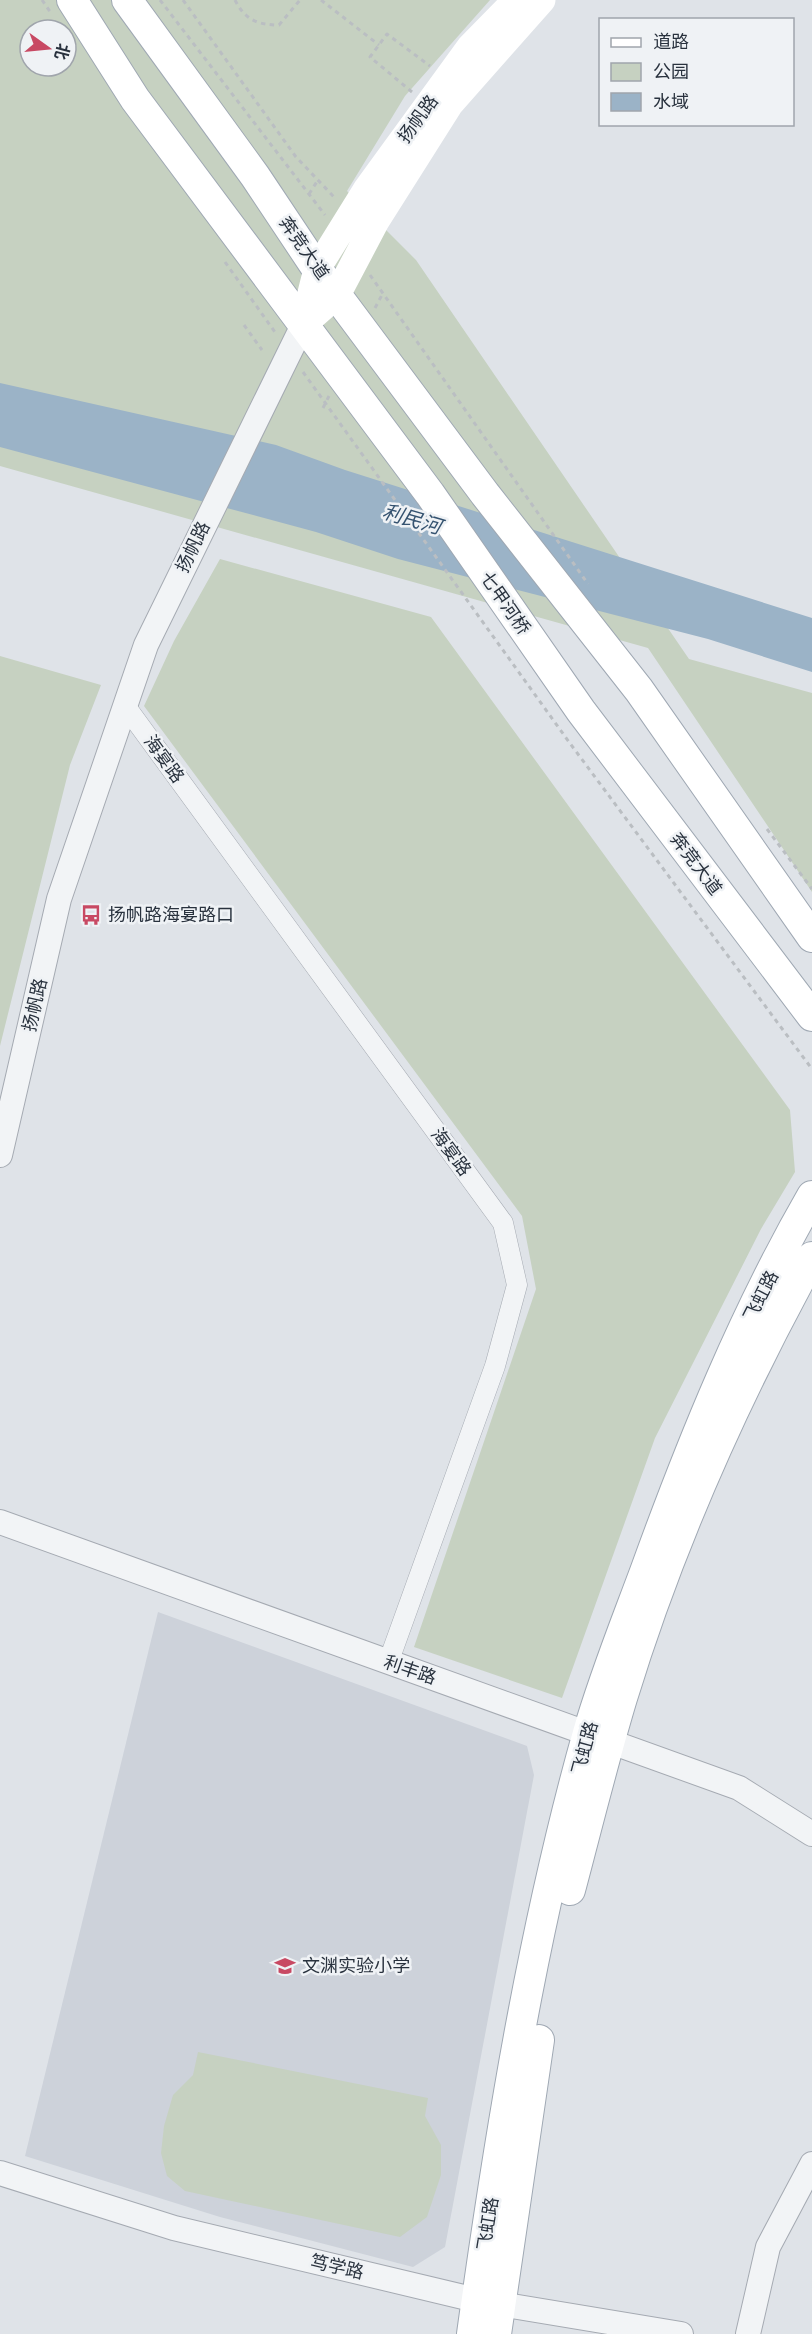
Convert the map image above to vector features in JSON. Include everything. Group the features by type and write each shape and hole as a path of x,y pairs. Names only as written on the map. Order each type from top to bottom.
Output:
{"main road":[{"path":"72,0 135,99 303,325 337,295 376,221 450,104 542,0"},
{"name":"奔竞大道","path":"127,0 255,176 317,269 485,494 639,690 812,937"},
{"name":"扬帆路","path":"303,325 317,269 366,190 470,47 516,0"},
{"name":"七甲河桥","path":"303,325 430,494 581,711"},
{"name":"奔竞大道","path":"581,711 812,1016"},
{"name":"飞虹路","path":"496,2334 489,2302 511,2078 545,1909 599,1738 611,1662 684,1465 748,1323 812,1196"},
{"name":"飞虹路","path":"599,1738 622,1697 674,1548 726,1424 812,1257"},
{"name":"飞虹路","path":"472,2334 489,2302"}],"street":[{"name":"扬帆路","path":"0,1155 59,899 146,645 303,325"},
{"name":"海宴路","path":"126,707 503,1223 517,1286 495,1366 388,1663"},
{"name":"利丰路","path":"0,1521 739,1788 812,1834"},
{"path":"748,2334 768,2247 812,2164"},
{"name":"笃学路","path":"0,2173 174,2228 489,2302 681,2334"}],"path":[{"path":"160,0 340,233"},
{"path":"183,0 296,157 336,198 346,197"},
{"path":"235,0 241,13 261,25 279,25 300,0"},
{"path":"321,0 379,45"},
{"path":"419,97 370,57 387,34 438,73"},
{"path":"309,194 318,180"},
{"path":"357,257 588,585"},
{"path":"244,325 262,350"},
{"path":"289,352 569,742 812,1068"},
{"path":"763,823 812,889"}],"shaded area":[{"name":"文渊实验小学","path":"158,1612 527,1746 534,1775 445,2247 413,2267 220,2217 25,2156"}],"green space":[{"path":"0,0 490,0 405,96 347,191 416,260 689,659 812,693 812,892 648,648 0,466"},
{"path":"220,559 431,617 790,1110 795,1172 761,1229 655,1438 562,1698 414,1647 536,1289 522,1216 144,706 174,641"},
{"path":"0,656 101,685 70,765 0,1046"},
{"path":"198,2052 428,2098 425,2116 441,2145 441,2175 427,2217 400,2237 185,2191 167,2176 161,2153 164,2126 173,2095 193,2075"}],"water":[{"name":"利民河","path":"0,383 276,445 345,470 812,618 812,672 708,639 398,559 316,532 0,447"}],"place":[{"name":"扬帆路海宴路口","path":"91,915"},
{"name":"文渊实验小学","path":"285,1966"}]}
